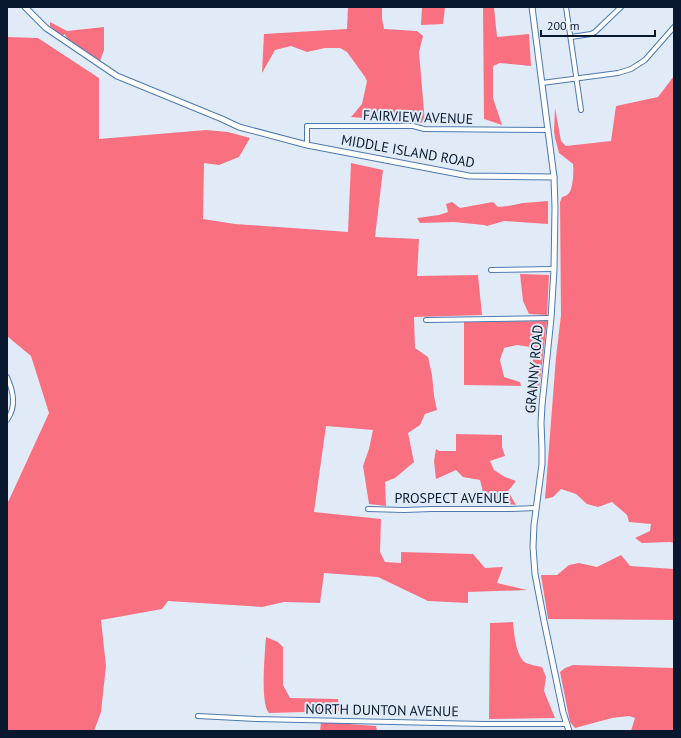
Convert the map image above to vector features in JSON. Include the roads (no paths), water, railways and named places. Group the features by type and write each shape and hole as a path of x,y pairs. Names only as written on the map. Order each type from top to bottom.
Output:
{"street":[{"name":"MIDDLE ISLAND ROAD","path":"25,7 46,28 117,76 238,127 307,145 469,176 554,177"},
{"name":"GRANNY ROAD","path":"532,7 554,177 555,208 554,269 551,318 541,411 542,464 534,525 533,547 535,574 544,621 566,724 569,731"},
{"path":"566,7 581,110"},
{"path":"571,37 595,32 621,7"},
{"path":"542,83 618,73 631,69 645,60 674,27"},
{"name":"FAIRVIEW AVENUE","path":"307,145 307,126 413,126 424,129 548,130"},
{"path":"491,270 554,269"},
{"path":"426,320 551,318"},
{"path":"7,377 12,390 14,404 7,420"},
{"name":"PROSPECT AVENUE","path":"368,509 404,510 536,508"},
{"name":"NORTH DUNTON AVENUE","path":"198,716 256,719 566,724"}]}
